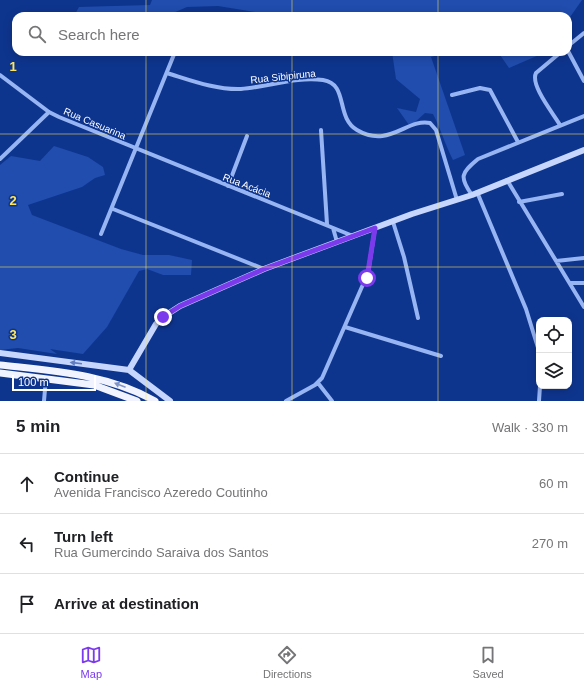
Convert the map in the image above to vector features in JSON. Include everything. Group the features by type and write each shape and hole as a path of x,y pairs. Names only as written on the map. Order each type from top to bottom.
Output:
{"highway":[{"path":"0,365 89,376 131,389 155,401"},
{"path":"0,373 94,385 137,401"}],"main road":[{"path":"129,370 150,333 163,317 180,306 264,269 375,228 475,194 584,150"},
{"path":"0,353 129,370 170,401"}],"street":[{"path":"572,43 584,33"},
{"path":"101,234 113,209 135,148 173,56"},
{"path":"556,56 536,72 534,77 536,87 560,125"},
{"path":"570,56 584,81"},
{"name":"Rua Sibipiruna","path":"166,73 227,88 242,88 302,81 329,82 338,90 347,121 356,130 371,135 379,136 392,134 421,123 430,123 436,130 457,200"},
{"name":"Rua Casuarina","path":"0,75 49,112 96,133 135,148"},
{"path":"452,95 480,88 490,90 518,142"},
{"name":"Rua Casuarina","path":"0,160 49,112"},
{"path":"536,341 526,309 475,194 463,180 466,171 483,155 584,116"},
{"path":"321,130 327,224"},
{"path":"228,186 247,136"},
{"name":"Rua Acácia","path":"135,148 354,236"},
{"path":"507,180 584,307"},
{"path":"519,202 562,194"},
{"path":"113,209 264,269"},
{"path":"393,222 406,263 418,318"},
{"path":"333,228 337,242"},
{"path":"286,401 318,383 325,373 368,273 375,228"},
{"path":"556,260 584,258"},
{"path":"570,283 584,283"},
{"path":"345,327 441,356"},
{"path":"44,401 46,378"},
{"path":"318,383 332,401"},
{"path":"539,401 540,389"}],"shaded area":[{"path":"152,0 582,0 572,14 572,12 255,12 218,6 187,7 175,12 76,12 79,7 150,5"},
{"path":"393,56 435,56 431,57 465,155 453,160 433,114 425,113 414,123 409,125 397,108 416,112 420,99 396,79"},
{"path":"501,56 537,56 509,68"},
{"path":"54,146 88,157 103,167 105,175 95,178 82,187 28,205 32,215 121,249 143,255 169,255 192,260 191,275 163,275 147,269 139,271 107,327 83,354 50,349 57,354 18,348 0,350 0,165 11,156 40,161"}],"route":[{"path":"163,317 180,306 264,269 375,228 370,267 367,278"}]}
